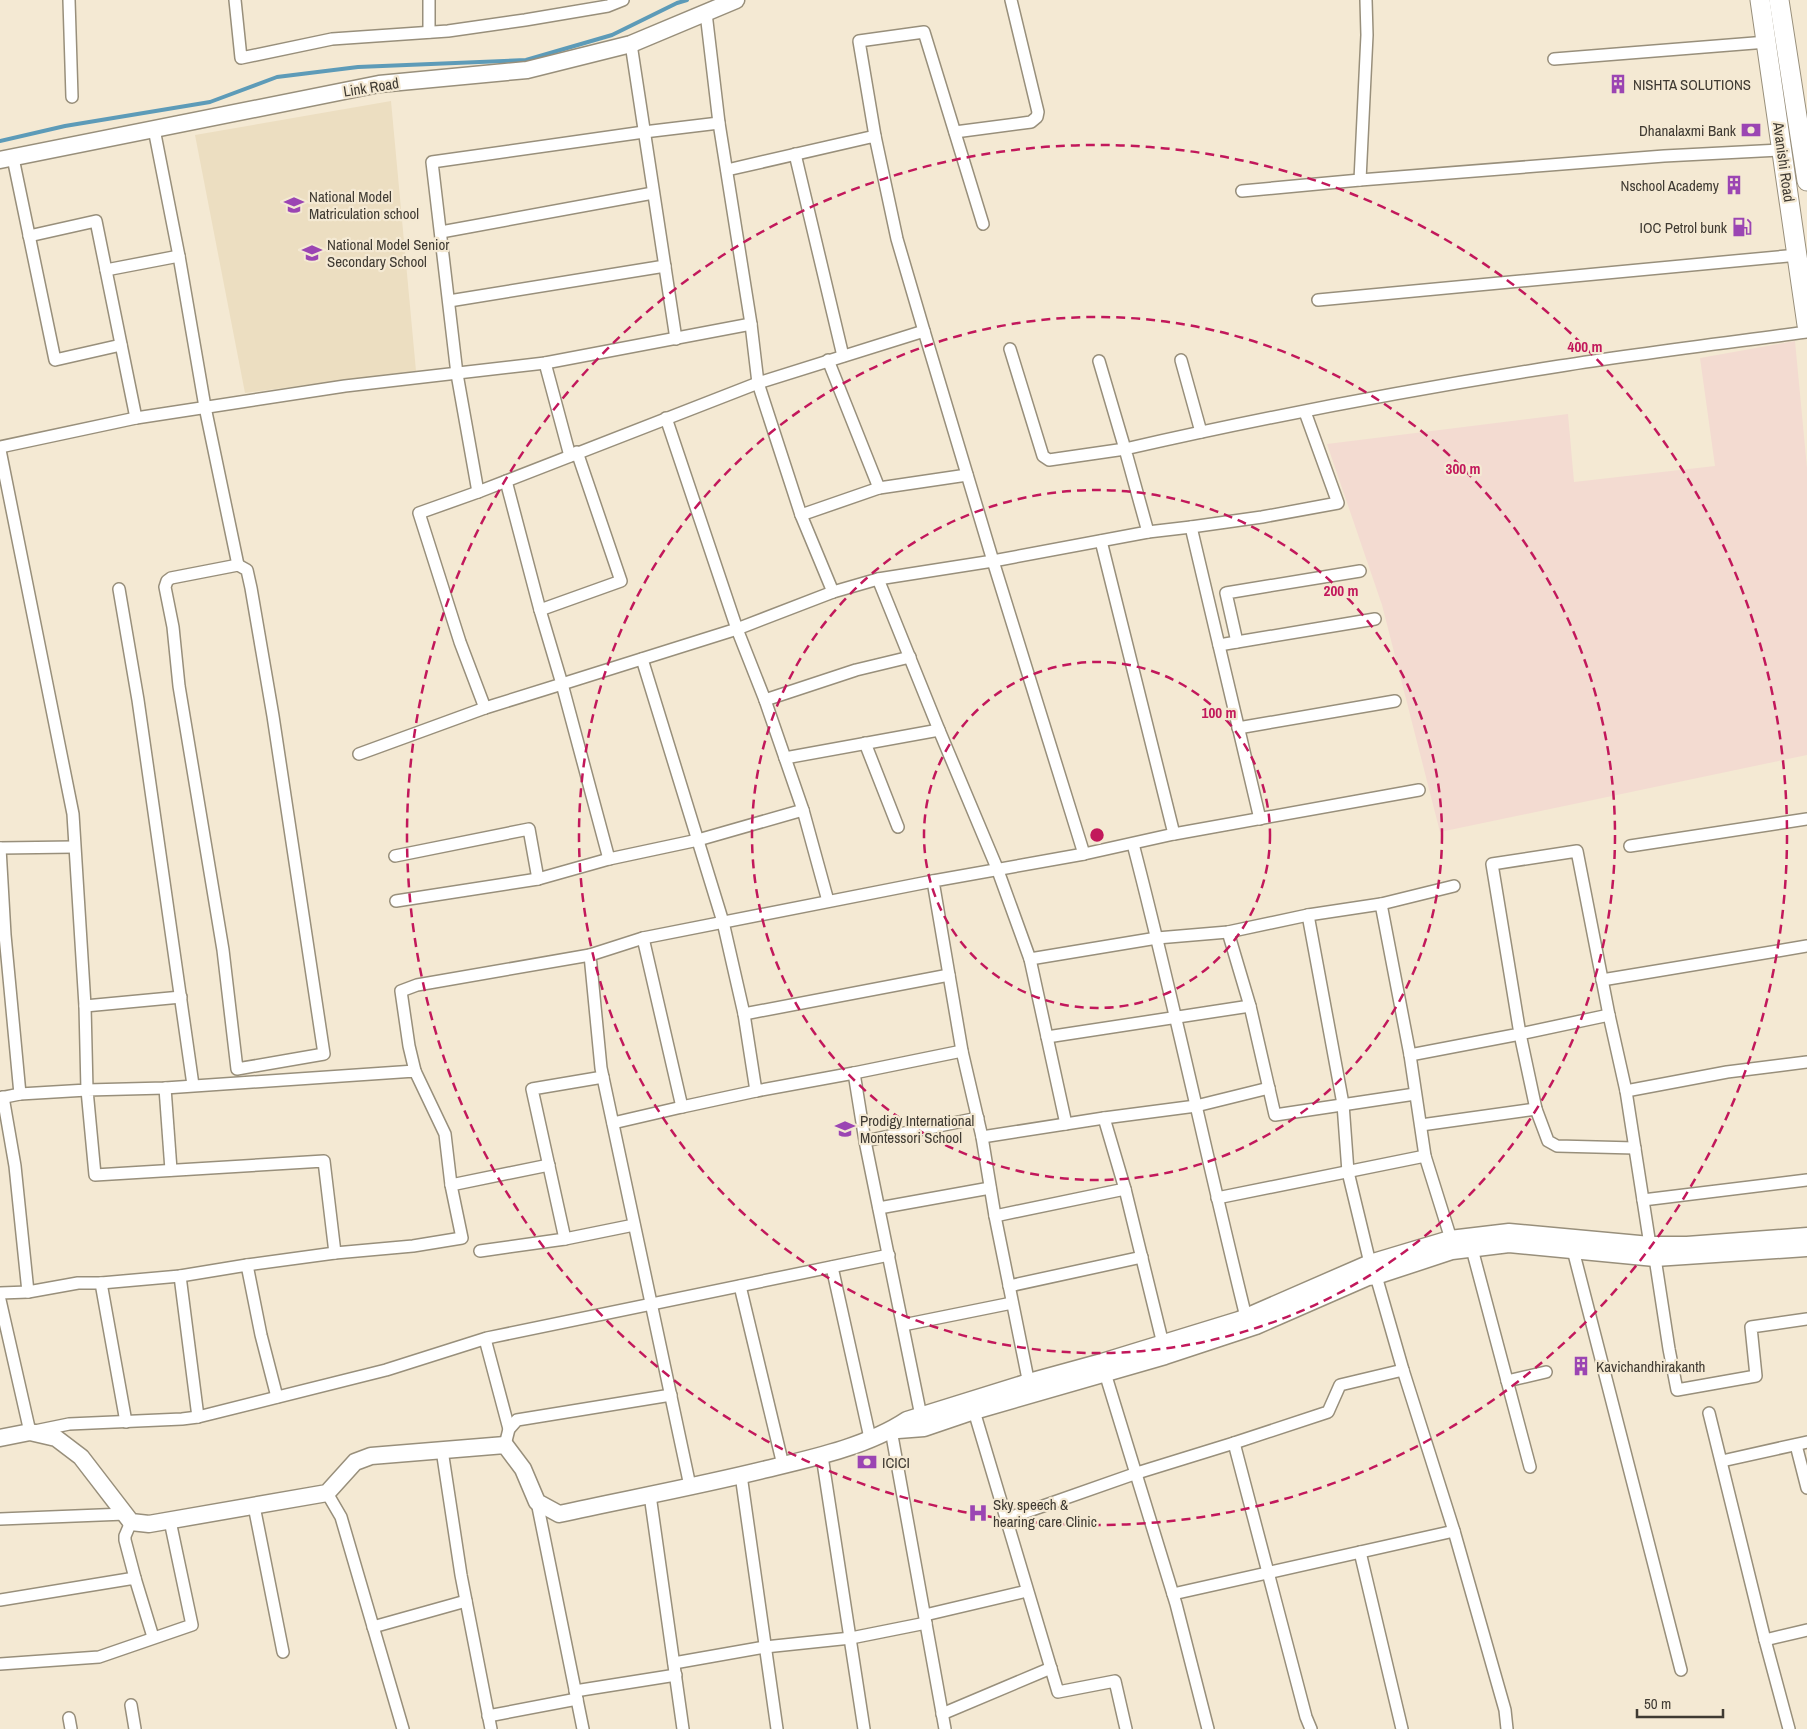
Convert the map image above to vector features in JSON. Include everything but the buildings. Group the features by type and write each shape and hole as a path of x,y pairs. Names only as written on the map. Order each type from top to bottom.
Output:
{"main road":[{"name":"Avanishi Road","path":"1760,0 1807,325"},
{"path":"1779,0 1807,181"}],"street":[{"path":"69,0 72,97"},
{"path":"234,0 241,58 332,39 429,32 525,20 608,6 624,0"},
{"path":"429,0 429,32"},
{"name":"Link Road","path":"6,159 379,84 528,70 631,44 736,0"},
{"path":"955,132 1031,122 1037,117 1038,112 1011,0"},
{"path":"1360,180 1367,35 1366,0"},
{"path":"706,13 719,123 751,324 758,383 801,515 833,592"},
{"path":"984,224 924,32 859,41 875,136 897,239 993,561 1084,854"},
{"path":"1554,59 1767,42"},
{"path":"631,44 676,339"},
{"path":"478,492 457,374 432,162 719,123"},
{"path":"154,129 180,256 205,407 238,565 247,570 253,598 273,716 324,1054 238,1069 223,950 179,686 173,627 165,587 167,581 171,578 238,565"},
{"path":"727,170 875,136"},
{"path":"1242,191 1664,156 1782,150"},
{"path":"795,154 843,356"},
{"path":"6,159 29,236 55,360 122,345"},
{"path":"441,232 653,193"},
{"path":"29,236 96,221 136,418"},
{"path":"1318,300 1798,255"},
{"path":"106,270 180,256"},
{"path":"449,301 665,266"},
{"path":"335,1254 324,1161 95,1175 87,1090 85,1006 73,814 0,448 136,418 345,386 545,364 751,324"},
{"path":"485,708 460,642 419,513 478,492 758,383 924,331"},
{"path":"1010,349 1043,456 1049,460 1125,449 1305,412 1561,366 1807,332"},
{"path":"828,360 879,488"},
{"path":"1099,360 1148,532"},
{"path":"1181,360 1201,432"},
{"path":"540,610 621,581 574,454 545,364"},
{"path":"359,754 485,708 737,630 833,592 878,579 993,561 1148,532 1262,517 1338,503 1305,412"},
{"path":"666,418 737,630 765,700 803,810 828,902"},
{"path":"801,515 879,488 967,475"},
{"path":"506,481 609,858"},
{"path":"1191,527 1260,819"},
{"path":"1101,541 1174,834"},
{"path":"1237,642 1226,593 1360,571"},
{"path":"878,579 938,730 997,868 1030,959 1066,1124"},
{"path":"120,589 138,700 192,1085"},
{"path":"1219,645 1375,618"},
{"path":"765,700 856,670 910,657"},
{"path":"642,659 723,922 744,1014 756,1091"},
{"path":"1238,728 1395,701"},
{"path":"785,758 938,730"},
{"path":"865,743 898,827"},
{"path":"0,1293 28,1292 78,1283 101,1283 180,1276 247,1265 414,1246 462,1238 451,1185 445,1134 415,1071 409,1046 401,991 417,985 590,955 643,938 997,868 1084,854 1174,834 1419,790"},
{"path":"396,902 538,879 609,858 698,840 803,810"},
{"path":"1630,846 1807,819"},
{"path":"395,856 529,829 538,879"},
{"path":"1133,844 1176,1018 1216,1198 1246,1317"},
{"path":"20,1094 3,935 0,848 74,847"},
{"path":"1635,1148 1557,1146 1548,1141 1536,1109 1520,1034 1492,864 1577,851 1626,1091 1635,1148 1643,1200 1677,1390 1756,1376 1751,1327 1807,1319"},
{"path":"933,881 962,1051 978,1118 995,1216 1030,1389"},
{"path":"1030,959 1157,938 1228,932 1308,915 1380,904 1454,886"},
{"path":"1380,904 1410,1055 1425,1156 1451,1239"},
{"path":"1308,915 1343,1104 1348,1172 1373,1270 1454,1531 1505,1710 1507,1729"},
{"path":"1228,932 1250,1006 1275,1115 1415,1094"},
{"path":"643,938 682,1107"},
{"path":"1602,980 1807,946"},
{"path":"590,955 603,1077 690,1486"},
{"path":"744,1014 949,975"},
{"path":"85,1006 181,997"},
{"path":"1047,1037 1250,1006"},
{"path":"1410,1055 1609,1015"},
{"path":"613,1123 756,1091 962,1051"},
{"path":"1626,1091 1727,1072 1807,1062"},
{"path":"28,1292 15,1166 2,1098 20,1094 165,1088 415,1071"},
{"path":"854,1073 865,1141 921,1416"},
{"path":"565,1239 532,1089 603,1077"},
{"path":"165,1088 172,1170"},
{"path":"982,1138 1104,1118 1196,1106 1269,1088"},
{"path":"1421,1125 1536,1109"},
{"path":"865,1141 978,1118"},
{"path":"1104,1118 1125,1189 1163,1344"},
{"path":"1216,1198 1425,1156"},
{"path":"451,1185 549,1165"},
{"path":"1643,1200 1807,1180"},
{"path":"879,1208 990,1188"},
{"path":"995,1216 1125,1189"},
{"path":"480,1251 565,1239 634,1225"},
{"path":"891,1430 924,1428 974,1411 1030,1389 1246,1317 1451,1239 1509,1232 1653,1252 1687,1245 1807,1236"},
{"path":"537,1502 559,1514 822,1456 891,1430 907,1420 1030,1389 1105,1373 1256,1326 1368,1277 1373,1270 1452,1251 1510,1244 1574,1250 1653,1252 1807,1248"},
{"path":"1472,1249 1530,1468"},
{"path":"1574,1250 1681,1670"},
{"path":"0,1438 69,1424 198,1417 386,1370 485,1339 889,1256"},
{"path":"1009,1286 1142,1257"},
{"path":"247,1265 261,1335 277,1397"},
{"path":"832,1267 870,1438"},
{"path":"180,1276 198,1417"},
{"path":"101,1283 126,1422"},
{"path":"740,1286 782,1465"},
{"path":"0,1300 30,1432"},
{"path":"902,1325 1012,1303"},
{"path":"485,1339 507,1437 537,1502 583,1729"},
{"path":"1006,1519 1137,1473 1328,1412 1340,1385 1403,1370"},
{"path":"1507,1381 1546,1372"},
{"path":"1105,1373 1173,1594 1208,1729"},
{"path":"0,1520 128,1518 149,1524 327,1493 355,1462 371,1456 442,1450 507,1437 517,1420 671,1395"},
{"path":"974,1411 1058,1692 1115,1681 1126,1729"},
{"path":"1710,1413 1765,1640 1789,1729"},
{"path":"891,1430 945,1729"},
{"path":"30,1432 56,1438 81,1457 128,1518 125,1540 134,1578 153,1637"},
{"path":"1234,1443 1310,1729"},
{"path":"1722,1461 1801,1443 1807,1488"},
{"path":"442,1450 466,1601 490,1729"},
{"path":"822,1456 864,1729"},
{"path":"741,1475 777,1729"},
{"path":"327,1493 341,1517 403,1729"},
{"path":"650,1495 683,1729"},
{"path":"254,1506 283,1652"},
{"path":"0,1664 99,1656 192,1625 170,1521"},
{"path":"1173,1594 1454,1531"},
{"path":"1360,1552 1402,1729"},
{"path":"0,1600 134,1578"},
{"path":"488,1716 765,1647 851,1638 1027,1591"},
{"path":"374,1628 466,1601"},
{"path":"1765,1640 1807,1630"},
{"path":"942,1714 1050,1668"},
{"path":"131,1705 135,1729"}],"shaded area":[{"name":"National Model Senior Secondary School","path":"391,101 416,371 245,393 195,135"},
{"path":"1795,341 1807,468 1807,755 1440,832 1382,605 1327,444 1568,414 1574,482 1715,466 1700,358"}],"waterway":[{"path":"0,141 65,126 210,102 277,77 358,67 526,60 612,35 677,3 687,0"}],"place":[{"name":"NISHTA SOLUTIONS","path":"1618,84"},
{"name":"Dhanalaxmi Bank","path":"1751,130"},
{"name":"Nschool Academy","path":"1734,185"},
{"name":"National Model Matriculation school","path":"294,205"},
{"name":"IOC Petrol bunk","path":"1742,227"},
{"name":"National Model Senior Secondary School","path":"312,253"},
{"name":"Prodigy International Montessori School","path":"845,1129"},
{"name":"Kavichandhirakanth","path":"1581,1366"},
{"name":"ICICI","path":"867,1462"},
{"name":"Sky speech & hearing care Clinic","path":"978,1513"}]}
